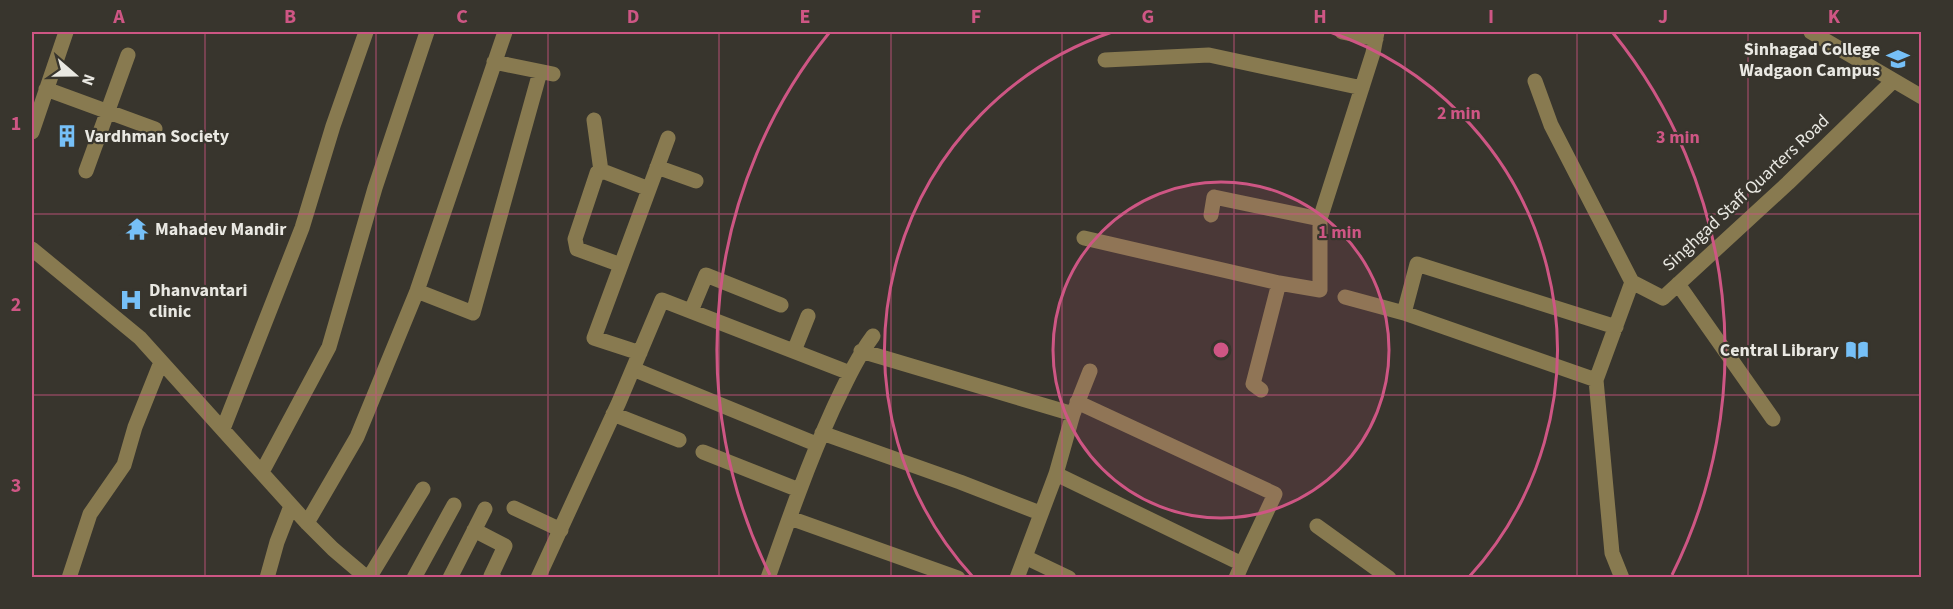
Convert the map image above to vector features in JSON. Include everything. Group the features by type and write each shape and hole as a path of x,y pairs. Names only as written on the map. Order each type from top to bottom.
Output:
{"street":[{"path":"32,132 66,32"},
{"path":"223,429 302,228 333,126 366,32"},
{"path":"262,472 329,347 375,188 427,32"},
{"path":"307,523 357,437 417,291 505,32"},
{"path":"1084,238 1279,283 1320,290 1320,219 1362,88 1376,35 1342,32"},
{"path":"1811,32 1922,97"},
{"path":"86,171 128,55"},
{"path":"1105,60 1209,55 1362,88"},
{"path":"417,291 473,313 547,73 494,62"},
{"path":"1535,81 1551,125 1632,282 1596,380 1612,553 1622,578"},
{"name":"Singhgad Staff Quarters Road","path":"1632,282 1663,298 1788,183 1893,81"},
{"path":"46,89 155,129"},
{"path":"594,120 601,171"},
{"path":"640,353 594,338 668,138"},
{"path":"657,167 696,181"},
{"path":"601,171 649,189"},
{"path":"601,171 597,172 574,239 574,245 577,249 621,265"},
{"path":"1211,215 1214,197 1320,219"},
{"path":"32,249 140,338 307,523 333,549 368,578 423,489"},
{"path":"1404,313 1417,264 1616,327"},
{"path":"690,311 706,275 781,305"},
{"path":"1261,390 1253,384 1279,283"},
{"path":"1677,284 1773,419"},
{"path":"1345,297 1404,313 1596,380"},
{"path":"538,578 614,414 662,300 850,373"},
{"path":"794,351 808,316"},
{"path":"768,578 819,439 861,351 873,336"},
{"path":"861,351 1075,408 1275,494 1239,571 1056,474"},
{"path":"69,578 90,514 124,465 135,428 161,362"},
{"path":"633,369 819,439 960,482 1040,513"},
{"path":"1017,578 1056,474 1075,408 1090,371"},
{"path":"614,414 679,440"},
{"path":"703,452 799,490"},
{"path":"414,578 454,505"},
{"path":"267,578 277,542 291,506"},
{"path":"514,508 561,530"},
{"path":"450,578 485,509"},
{"path":"789,518 958,578"},
{"path":"1317,526 1389,578"},
{"path":"474,530 505,546 491,576 494,578"},
{"path":"1025,557 1069,578"}],"place":[{"name":"Sinhagad College Wadgaon Campus","path":"1898,59"},
{"name":"Vardhman Society","path":"67,136"},
{"name":"Mahadev Mandir","path":"137,229"},
{"name":"Dhanvantari clinic","path":"131,300"},
{"name":"Central Library","path":"1857,350"}]}
